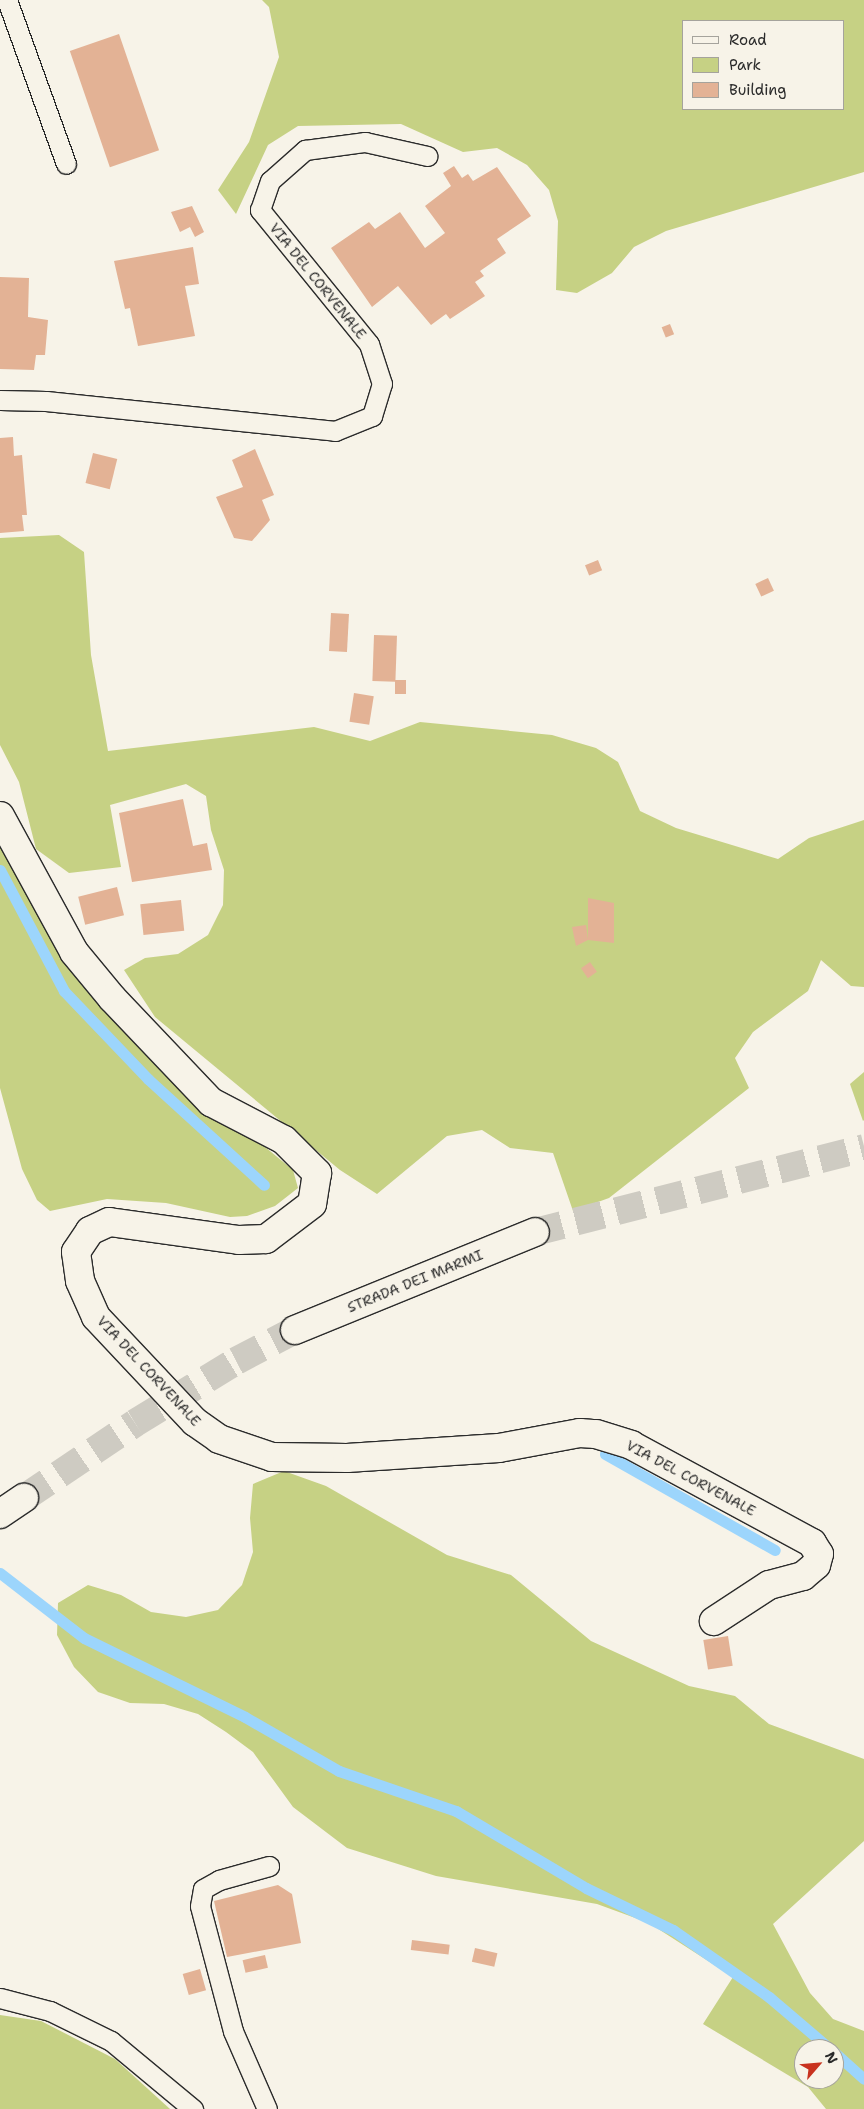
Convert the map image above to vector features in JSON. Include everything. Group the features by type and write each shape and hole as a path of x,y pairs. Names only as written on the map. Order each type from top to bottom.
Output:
{"street":[{"name":"VIA DEL CORVENALE","path":"0,816 74,952 112,998 211,1102 284,1140 317,1173 312,1204 266,1239 239,1240 110,1222 90,1232 76,1252 80,1281 96,1317 195,1422 219,1439 272,1457 347,1458 452,1451 596,1434 631,1445 812,1543 819,1554 816,1566 804,1576 769,1585 714,1621"},
{"name":"STRADA DEI MARMI","path":"295,1330 535,1232"},
{"path":"0,1514 24,1498"}],"lane":[{"path":"7,0 66,164"},
{"name":"VIA DEL CORVENALE","path":"0,400 46,401 335,431 372,416 382,384 369,344 260,210 270,181 305,150 364,142 427,156"},
{"path":"267,2109 233,2031 200,1906 203,1889 219,1880 269,1866"},
{"path":"0,1998 50,2010 111,2041 193,2109"}],"green space":[{"path":"262,0 864,0 864,172 666,231 634,247 612,273 577,293 556,290 558,221 549,190 527,165 497,148 463,152 401,124 298,126 268,145 236,214 218,190 249,142 279,57 269,7"},
{"path":"59,535 84,552 91,655 108,751 314,727 370,741 420,722 552,735 596,748 618,762 640,811 676,828 778,859 809,838 864,820 864,987 851,986 821,960 808,991 753,1032 735,1058 749,1088 609,1198 573,1211 553,1153 510,1148 482,1130 447,1136 377,1194 340,1170 155,1017 124,970 145,958 178,954 208,935 223,905 224,870 211,830 206,796 186,784 110,805 121,867 69,873 36,849 19,782 0,745 0,538"},
{"path":"0,837 43,919 259,1142 293,1170 298,1188 275,1206 247,1216 230,1217 166,1203 107,1199 50,1211 37,1200 22,1169 0,1088"},
{"path":"864,1072 864,1120 863,1121 850,1084"},
{"path":"284,1471 326,1486 447,1555 511,1575 591,1641 689,1686 735,1696 769,1724 864,1759 864,1841 773,1924 810,1993 833,2019 864,2031 864,2109 826,2109 810,2089 844,2089 844,2039 794,2039 794,2079 703,2024 733,1977 649,1923 597,1904 436,1876 347,1848 293,1807 253,1752 198,1714 164,1704 130,1703 98,1692 74,1667 57,1635 58,1603 88,1585 121,1595 151,1612 186,1617 218,1610 242,1585 253,1552 250,1518 253,1484"},
{"path":"0,2015 41,2021 115,2059 170,2109 0,2109"}],"building":[{"path":"119,34 159,150 110,167 70,51"},
{"path":"454,166 462,178 468,174 473,181 497,167 531,216 497,239 506,253 480,271 484,276 475,282 485,296 450,319 446,314 431,325 398,286 372,307 331,248 369,222 375,229 400,212 425,248 445,233 425,206 451,186 443,173"},
{"path":"192,206 204,232 195,237 190,227 180,232 171,212"},
{"path":"193,247 199,284 185,286 195,336 138,346 130,308 125,309 114,261"},
{"path":"0,277 29,278 28,317 48,320 45,355 36,355 34,370 0,369"},
{"path":"670,324 674,334 666,338 662,327"},
{"path":"13,437 14,456 22,455 27,515 22,515 24,531 0,533 0,438"},
{"path":"255,449 274,495 262,500 270,520 252,541 234,538 216,497 243,487 232,460"},
{"path":"93,453 117,459 110,489 86,483"},
{"path":"598,560 602,570 589,575 585,565"},
{"path":"768,578 774,591 761,597 755,584"},
{"path":"331,613 349,614 347,652 329,651"},
{"path":"374,635 397,636 395,682 372,681"},
{"path":"395,680 406,680 406,694 395,694"},
{"path":"354,693 374,696 369,725 349,722"},
{"path":"183,799 193,846 207,843 212,870 132,882 119,813"},
{"path":"117,887 124,915 85,925 78,897"},
{"path":"588,898 614,903 614,943 588,940 576,946 572,927 586,925 588,939"},
{"path":"181,900 184,931 143,935 140,904"},
{"path":"590,962 597,972 588,978 581,968"},
{"path":"728,1636 733,1666 708,1670 703,1640"},
{"path":"278,1885 292,1894 301,1943 227,1957 214,1901"},
{"path":"412,1940 450,1945 448,1955 411,1950"},
{"path":"475,1948 497,1953 494,1967 472,1962"},
{"path":"265,1955 268,1968 246,1973 243,1960"},
{"path":"200,1969 206,1990 189,1995 183,1974"}],"waterway":[{"path":"0,870 64,991 148,1079 264,1185"},
{"path":"605,1454 775,1550"},
{"path":"0,1573 84,1638 245,1717 339,1771 456,1811 586,1888 673,1930 769,1997 818,2039"},
{"path":"844,2061 864,2079"}],"tunnel":[{"path":"535,1232 864,1148"},
{"path":"24,1498 135,1423 236,1361 295,1330"}]}
